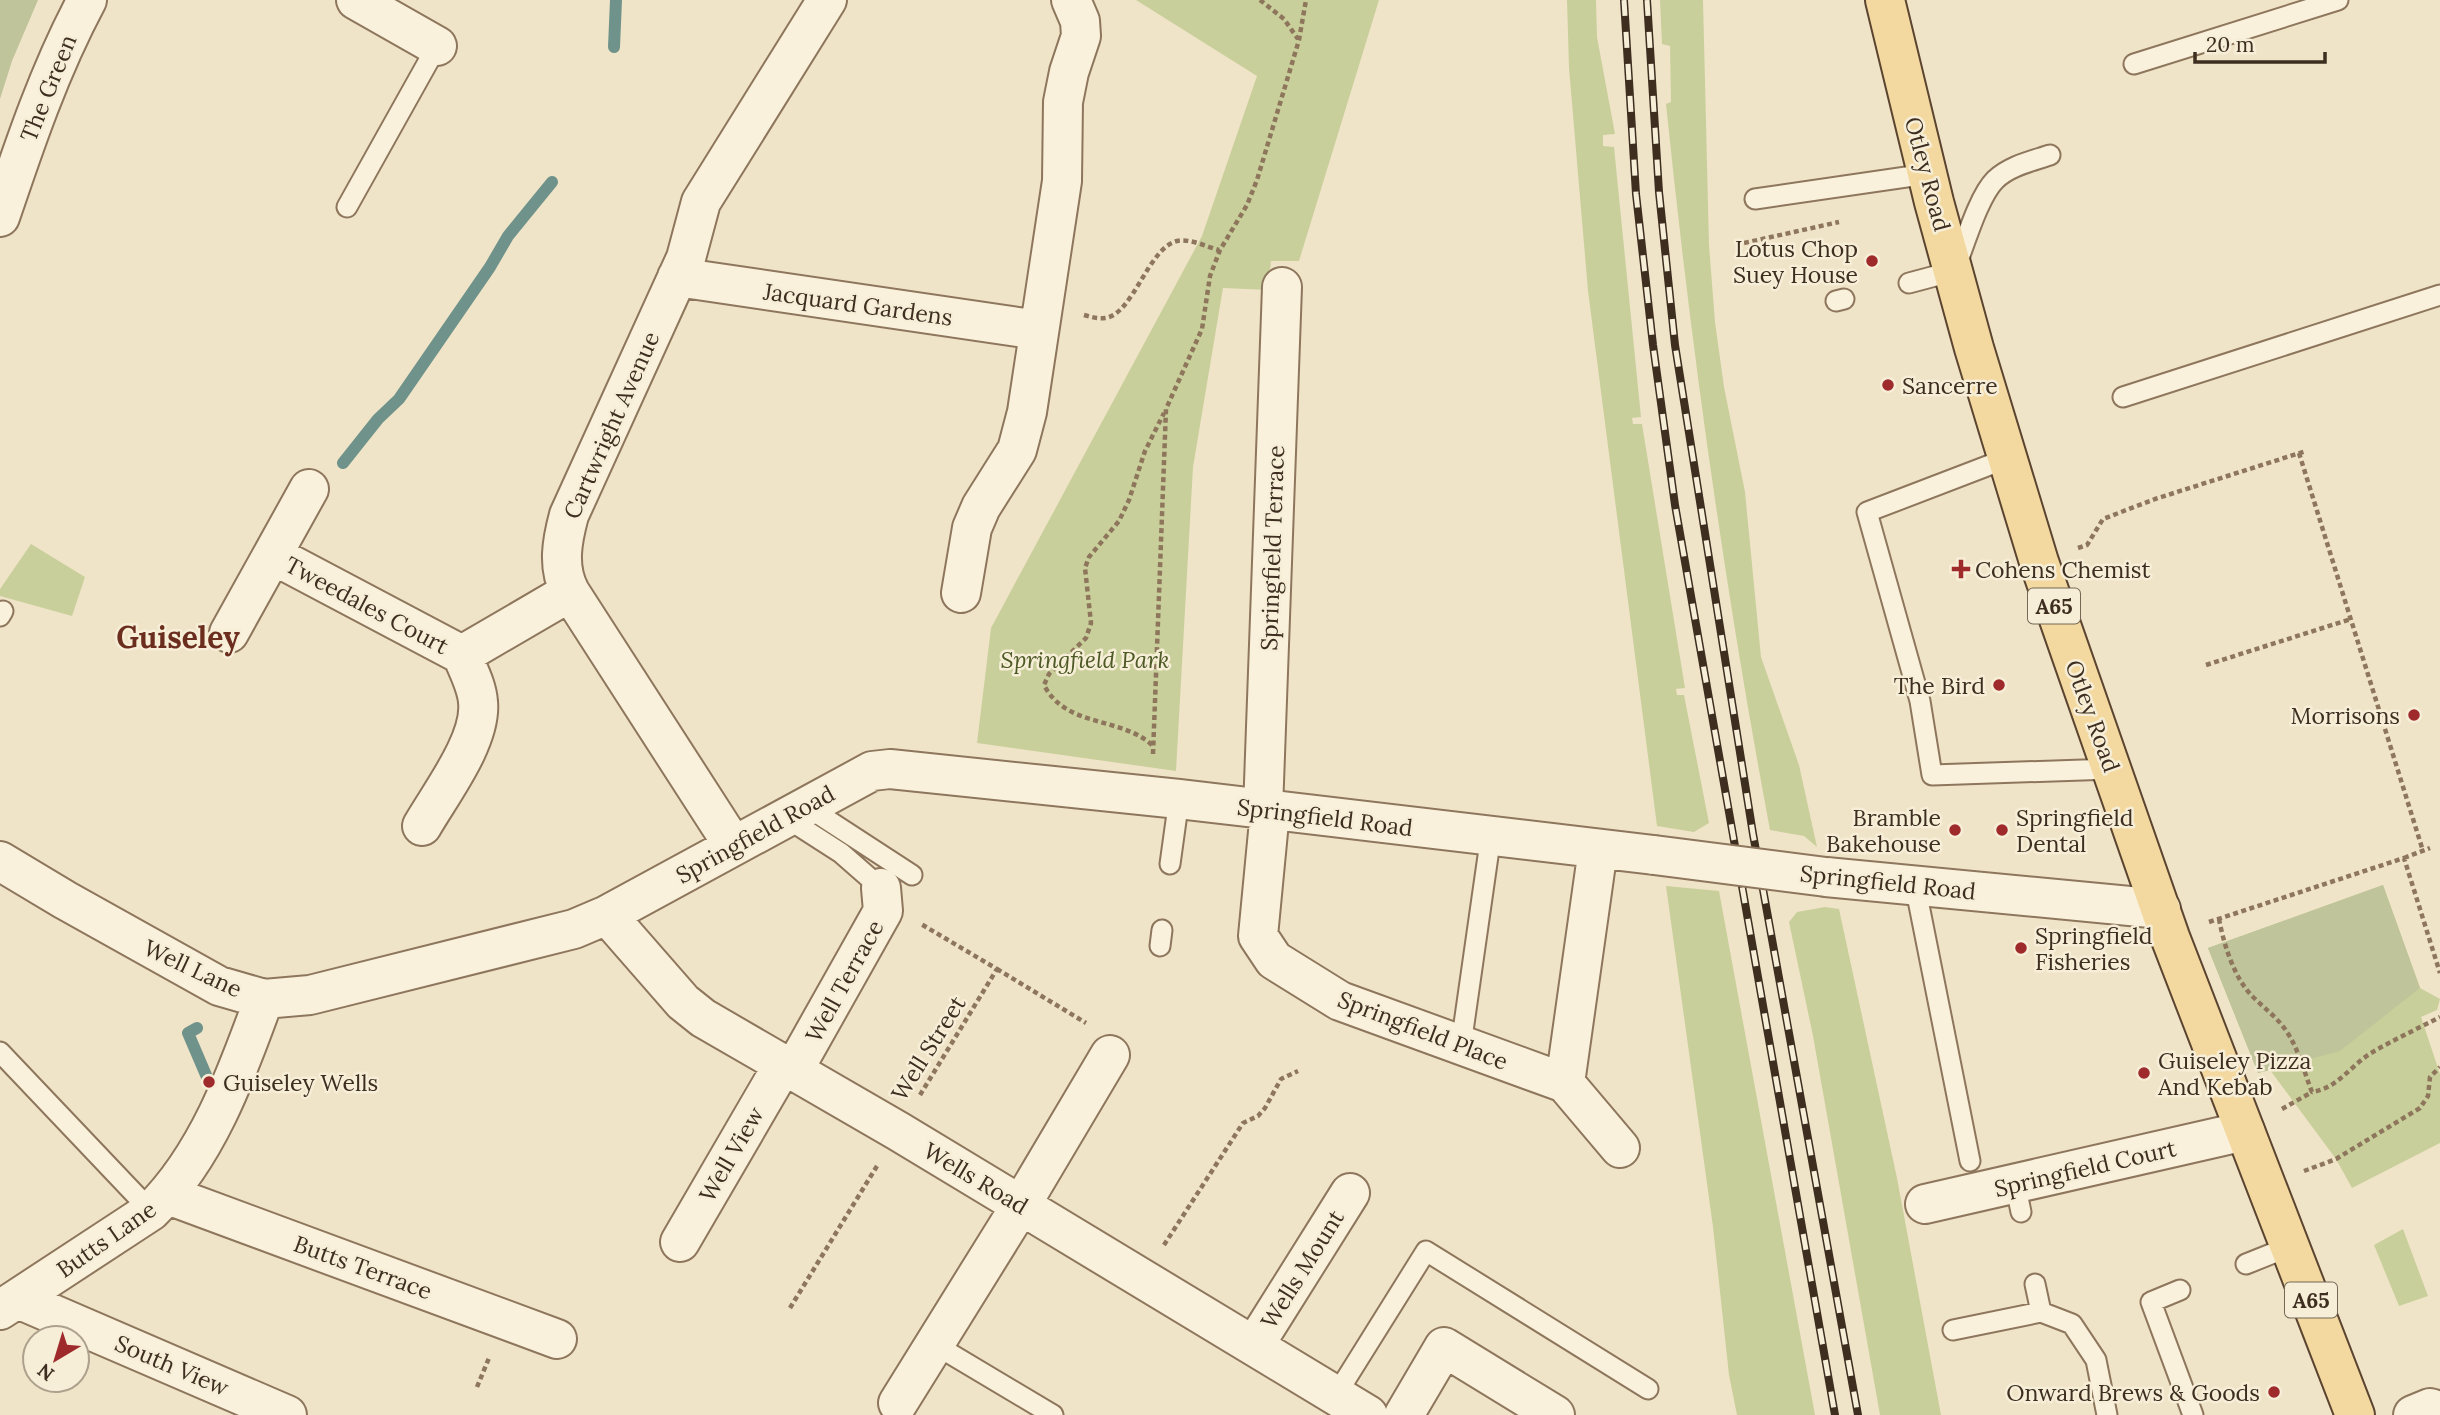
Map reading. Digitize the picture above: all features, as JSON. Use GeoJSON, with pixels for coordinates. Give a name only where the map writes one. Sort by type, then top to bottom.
{"type":"FeatureCollection","features":[{"type":"Feature","properties":{"kind":"main road","name":"Otley Road"},"geometry":{"type":"LineString","coordinates":[[1885,0],[1927,174],[1974,348],[2039,562],[2161,909],[2355,1415]]}},
{"type":"Feature","properties":{"kind":"street","name":"The Green"},"geometry":{"type":"LineString","coordinates":[[0,217],[43,93],[65,41],[87,0]]}},
{"type":"Feature","properties":{"kind":"street"},"geometry":{"type":"LineString","coordinates":[[356,0],[437,46]]}},
{"type":"Feature","properties":{"kind":"street","name":"Cartwright Avenue"},"geometry":{"type":"LineString","coordinates":[[733,845],[564,582],[562,552],[569,515],[686,258],[701,202],[827,0]]}},
{"type":"Feature","properties":{"kind":"street"},"geometry":{"type":"LineString","coordinates":[[961,593],[972,528],[981,508],[1017,450],[1027,412],[1062,181],[1063,102],[1069,72],[1081,36],[1080,20],[1071,0]]}},
{"type":"Feature","properties":{"kind":"street","name":"Jacquard Gardens"},"geometry":{"type":"LineString","coordinates":[[677,277],[1040,319]]}},
{"type":"Feature","properties":{"kind":"street","name":"Springfield Terrace"},"geometry":{"type":"LineString","coordinates":[[1266,811],[1282,287]]}},
{"type":"Feature","properties":{"kind":"street","name":"Tweedales Court"},"geometry":{"type":"LineString","coordinates":[[229,633],[309,489]]}},
{"type":"Feature","properties":{"kind":"street","name":"Tweedales Court"},"geometry":{"type":"LineString","coordinates":[[273,555],[462,655],[570,592]]}},
{"type":"Feature","properties":{"kind":"street"},"geometry":{"type":"LineString","coordinates":[[422,826],[470,745],[477,724],[478,699],[475,685],[462,655]]}},
{"type":"Feature","properties":{"kind":"street","name":"Springfield Road"},"geometry":{"type":"LineString","coordinates":[[527,941],[574,929],[607,915],[873,771],[890,769],[1491,835],[1826,877],[2161,909]]}},
{"type":"Feature","properties":{"kind":"street","name":"Springfield Place"},"geometry":{"type":"LineString","coordinates":[[1266,811],[1258,936],[1274,960],[1340,1001],[1565,1083],[1620,1148]]}},
{"type":"Feature","properties":{"kind":"street"},"geometry":{"type":"LineString","coordinates":[[1565,1083],[1598,849]]}},
{"type":"Feature","properties":{"kind":"street","name":"Well Lane"},"geometry":{"type":"LineString","coordinates":[[0,861],[219,986],[264,999],[310,995],[527,941]]}},
{"type":"Feature","properties":{"kind":"street","name":"Well Terrace"},"geometry":{"type":"LineString","coordinates":[[788,1068],[883,911],[896,881]]}},
{"type":"Feature","properties":{"kind":"street","name":"Wells Road"},"geometry":{"type":"LineString","coordinates":[[607,915],[683,1002],[702,1018],[898,1131],[1368,1415]]}},
{"type":"Feature","properties":{"kind":"street","name":"Butts Lane"},"geometry":{"type":"LineString","coordinates":[[5,1305],[160,1203],[197,1152],[239,1069],[264,999]]}},
{"type":"Feature","properties":{"kind":"street"},"geometry":{"type":"LineString","coordinates":[[898,1403],[1110,1055]]}},
{"type":"Feature","properties":{"kind":"street","name":"Well View"},"geometry":{"type":"LineString","coordinates":[[680,1242],[788,1068]]}},
{"type":"Feature","properties":{"kind":"street","name":"Springfield Court"},"geometry":{"type":"LineString","coordinates":[[1925,1204],[2018,1198],[2245,1131]]}},
{"type":"Feature","properties":{"kind":"street","name":"Wells Mount"},"geometry":{"type":"LineString","coordinates":[[1254,1346],[1350,1193]]}},
{"type":"Feature","properties":{"kind":"street","name":"Butts Terrace"},"geometry":{"type":"LineString","coordinates":[[160,1203],[557,1339]]}},
{"type":"Feature","properties":{"kind":"street","name":"South View"},"geometry":{"type":"LineString","coordinates":[[5,1305],[287,1415]]}},
{"type":"Feature","properties":{"kind":"street"},"geometry":{"type":"LineString","coordinates":[[1404,1415],[1444,1347],[1555,1415]]}},
{"type":"Feature","properties":{"kind":"lane"},"geometry":{"type":"LineString","coordinates":[[2134,64],[2338,0]]}},
{"type":"Feature","properties":{"kind":"lane"},"geometry":{"type":"LineString","coordinates":[[347,207],[437,46]]}},
{"type":"Feature","properties":{"kind":"lane"},"geometry":{"type":"LineString","coordinates":[[1909,283],[1954,271],[1984,196],[1995,180],[2011,169],[2050,155]]}},
{"type":"Feature","properties":{"kind":"lane"},"geometry":{"type":"LineString","coordinates":[[1755,199],[1927,174]]}},
{"type":"Feature","properties":{"kind":"lane"},"geometry":{"type":"LineString","coordinates":[[2123,397],[2440,295]]}},
{"type":"Feature","properties":{"kind":"lane"},"geometry":{"type":"LineString","coordinates":[[2008,458],[1867,512],[1920,701],[1932,775],[2112,769]]}},
{"type":"Feature","properties":{"kind":"lane"},"geometry":{"type":"LineString","coordinates":[[1166,798],[1170,864]]}},
{"type":"Feature","properties":{"kind":"lane"},"geometry":{"type":"LineString","coordinates":[[796,811],[896,881]]}},
{"type":"Feature","properties":{"kind":"lane"},"geometry":{"type":"LineString","coordinates":[[796,811],[841,853],[896,881]]}},
{"type":"Feature","properties":{"kind":"lane"},"geometry":{"type":"LineString","coordinates":[[1461,1045],[1491,835]]}},
{"type":"Feature","properties":{"kind":"lane"},"geometry":{"type":"LineString","coordinates":[[1915,885],[1970,1161]]}},
{"type":"Feature","properties":{"kind":"lane"},"geometry":{"type":"LineString","coordinates":[[0,1052],[160,1203]]}},
{"type":"Feature","properties":{"kind":"lane"},"geometry":{"type":"LineString","coordinates":[[2246,1264],[2291,1246]]}},
{"type":"Feature","properties":{"kind":"lane"},"geometry":{"type":"LineString","coordinates":[[1336,1395],[1426,1251],[1648,1389]]}},
{"type":"Feature","properties":{"kind":"lane"},"geometry":{"type":"LineString","coordinates":[[2035,1284],[2041,1312]]}},
{"type":"Feature","properties":{"kind":"lane"},"geometry":{"type":"LineString","coordinates":[[2180,1290],[2151,1302],[2193,1415]]}},
{"type":"Feature","properties":{"kind":"lane"},"geometry":{"type":"LineString","coordinates":[[1953,1330],[2041,1312],[2073,1324],[2096,1360],[2107,1415]]}},
{"type":"Feature","properties":{"kind":"lane"},"geometry":{"type":"LineString","coordinates":[[934,1344],[1053,1415]]}},
{"type":"Feature","properties":{"kind":"path"},"geometry":{"type":"LineString","coordinates":[[1260,0],[1284,19],[1298,40]]}},
{"type":"Feature","properties":{"kind":"path"},"geometry":{"type":"LineString","coordinates":[[1153,746],[1133,732],[1066,710],[1050,697],[1044,685],[1049,674],[1086,638],[1091,623],[1085,568],[1089,557],[1119,521],[1145,451],[1202,329],[1210,276],[1220,250],[1247,205],[1257,180],[1298,40],[1306,0]]}},
{"type":"Feature","properties":{"kind":"path"},"geometry":{"type":"LineString","coordinates":[[1040,319],[1107,318],[1123,306],[1168,245],[1186,240],[1220,250]]}},
{"type":"Feature","properties":{"kind":"path"},"geometry":{"type":"LineString","coordinates":[[1166,410],[1153,746],[1166,798]]}},
{"type":"Feature","properties":{"kind":"path"},"geometry":{"type":"LineString","coordinates":[[2039,562],[2087,545],[2103,519],[2155,499],[2306,451]]}},
{"type":"Feature","properties":{"kind":"path"},"geometry":{"type":"LineString","coordinates":[[2299,453],[2423,850]]}},
{"type":"Feature","properties":{"kind":"path"},"geometry":{"type":"LineString","coordinates":[[2206,665],[2351,619]]}},
{"type":"Feature","properties":{"kind":"path"},"geometry":{"type":"LineString","coordinates":[[2231,914],[2430,848]]}},
{"type":"Feature","properties":{"kind":"path"},"geometry":{"type":"LineString","coordinates":[[2403,858],[2440,973]]}},
{"type":"Feature","properties":{"kind":"path"},"geometry":{"type":"LineString","coordinates":[[2218,919],[2238,977],[2288,1033],[2312,1092]]}},
{"type":"Feature","properties":{"kind":"path"},"geometry":{"type":"LineString","coordinates":[[914,920],[1118,1042],[1110,1055]]}},
{"type":"Feature","properties":{"kind":"path","name":"Well Street"},"geometry":{"type":"LineString","coordinates":[[790,1308],[997,969]]}},
{"type":"Feature","properties":{"kind":"path"},"geometry":{"type":"LineString","coordinates":[[2294,1102],[2312,1092],[2325,1090],[2336,1084],[2368,1055],[2440,1017]]}},
{"type":"Feature","properties":{"kind":"path"},"geometry":{"type":"LineString","coordinates":[[2336,1159],[2420,1108],[2428,1096],[2430,1077],[2440,1067]]}},
{"type":"Feature","properties":{"kind":"path"},"geometry":{"type":"LineString","coordinates":[[1143,1278],[1243,1123],[1258,1116],[1265,1108],[1281,1079],[1298,1071]]}},
{"type":"Feature","properties":{"kind":"green space"},"geometry":{"type":"Polygon","coordinates":[[[0,0],[38,0],[12,61],[0,99],[0,0]]]}},
{"type":"Feature","properties":{"kind":"green space","name":"Springfield Park"},"geometry":{"type":"Polygon","coordinates":[[[1136,0],[1379,0],[1299,261],[1271,261],[1268,290],[1223,288],[1193,467],[1176,771],[977,743],[991,628],[1202,236],[1257,76],[1136,0]]]}},
{"type":"Feature","properties":{"kind":"green space"},"geometry":{"type":"Polygon","coordinates":[[[1567,0],[1596,0],[1597,37],[1615,134],[1603,135],[1603,146],[1614,147],[1641,417],[1632,418],[1633,424],[1642,424],[1685,688],[1676,689],[1677,695],[1684,695],[1709,823],[1694,832],[1657,826],[1588,291],[1569,68],[1567,0]]]}},
{"type":"Feature","properties":{"kind":"green space"},"geometry":{"type":"Polygon","coordinates":[[[1660,0],[1703,0],[1709,245],[1715,322],[1724,387],[1745,492],[1761,657],[1799,765],[1817,847],[1804,836],[1770,830],[1738,650],[1698,378],[1666,104],[1671,102],[1670,46],[1662,44],[1660,0]]]}},
{"type":"Feature","properties":{"kind":"green space"},"geometry":{"type":"Polygon","coordinates":[[[31,544],[85,577],[72,616],[0,596],[0,589],[31,544]]]}},
{"type":"Feature","properties":{"kind":"green space"},"geometry":{"type":"Polygon","coordinates":[[[2383,885],[2420,988],[2440,999],[2437,1010],[2421,1017],[2440,1074],[2440,1143],[2352,1188],[2336,1159],[2270,1070],[2258,1073],[2208,948],[2383,885]]]}},
{"type":"Feature","properties":{"kind":"green space"},"geometry":{"type":"Polygon","coordinates":[[[2383,885],[2420,988],[2340,1051],[2258,1073],[2208,948],[2383,885]]]}},
{"type":"Feature","properties":{"kind":"green space"},"geometry":{"type":"Polygon","coordinates":[[[1666,886],[1719,891],[1815,1415],[1737,1415],[1729,1375],[1713,1227],[1666,886]]]}},
{"type":"Feature","properties":{"kind":"green space"},"geometry":{"type":"Polygon","coordinates":[[[1825,907],[1839,909],[1897,1178],[1941,1415],[1880,1415],[1813,1036],[1789,922],[1797,912],[1825,907]]]}},
{"type":"Feature","properties":{"kind":"green space"},"geometry":{"type":"Polygon","coordinates":[[[2403,1229],[2428,1296],[2399,1306],[2374,1245],[2403,1229]]]}},
{"type":"Feature","properties":{"kind":"waterway"},"geometry":{"type":"LineString","coordinates":[[614,47],[616,0]]}},
{"type":"Feature","properties":{"kind":"waterway"},"geometry":{"type":"LineString","coordinates":[[343,463],[378,419],[399,399],[490,267],[508,236],[552,182]]}},
{"type":"Feature","properties":{"kind":"waterway"},"geometry":{"type":"LineString","coordinates":[[197,1028],[188,1033],[209,1082]]}},
{"type":"Feature","properties":{"kind":"railway"},"geometry":{"type":"LineString","coordinates":[[1624,0],[1636,194],[1675,505],[1835,1415]]}},
{"type":"Feature","properties":{"kind":"railway"},"geometry":{"type":"LineString","coordinates":[[1647,0],[1659,192],[1675,345],[1753,834],[1858,1415]]}},
{"type":"Feature","properties":{"kind":"place","name":"Lotus Chop Suey House"},"geometry":{"type":"Point","coordinates":[1872,261]}},
{"type":"Feature","properties":{"kind":"place","name":"Sancerre"},"geometry":{"type":"Point","coordinates":[1888,385]}},
{"type":"Feature","properties":{"kind":"place","name":"Cohens Chemist"},"geometry":{"type":"Point","coordinates":[1961,569]}},
{"type":"Feature","properties":{"kind":"place","name":"The Bird"},"geometry":{"type":"Point","coordinates":[1999,685]}},
{"type":"Feature","properties":{"kind":"place","name":"Morrisons"},"geometry":{"type":"Point","coordinates":[2414,715]}},
{"type":"Feature","properties":{"kind":"place","name":"Bramble Bakehouse"},"geometry":{"type":"Point","coordinates":[1955,830]}},
{"type":"Feature","properties":{"kind":"place","name":"Springfield Dental"},"geometry":{"type":"Point","coordinates":[2002,830]}},
{"type":"Feature","properties":{"kind":"place","name":"Springfield Fisheries"},"geometry":{"type":"Point","coordinates":[2021,948]}},
{"type":"Feature","properties":{"kind":"place","name":"Guiseley Pizza And Kebab"},"geometry":{"type":"Point","coordinates":[2144,1073]}},
{"type":"Feature","properties":{"kind":"place","name":"Guiseley Wells"},"geometry":{"type":"Point","coordinates":[209,1082]}},
{"type":"Feature","properties":{"kind":"place","name":"Onward Brews & Goods"},"geometry":{"type":"Point","coordinates":[2274,1392]}},
{"type":"Feature","properties":{"kind":"district","name":"Guiseley"},"geometry":{"type":"Point","coordinates":[178,637]}}]}
